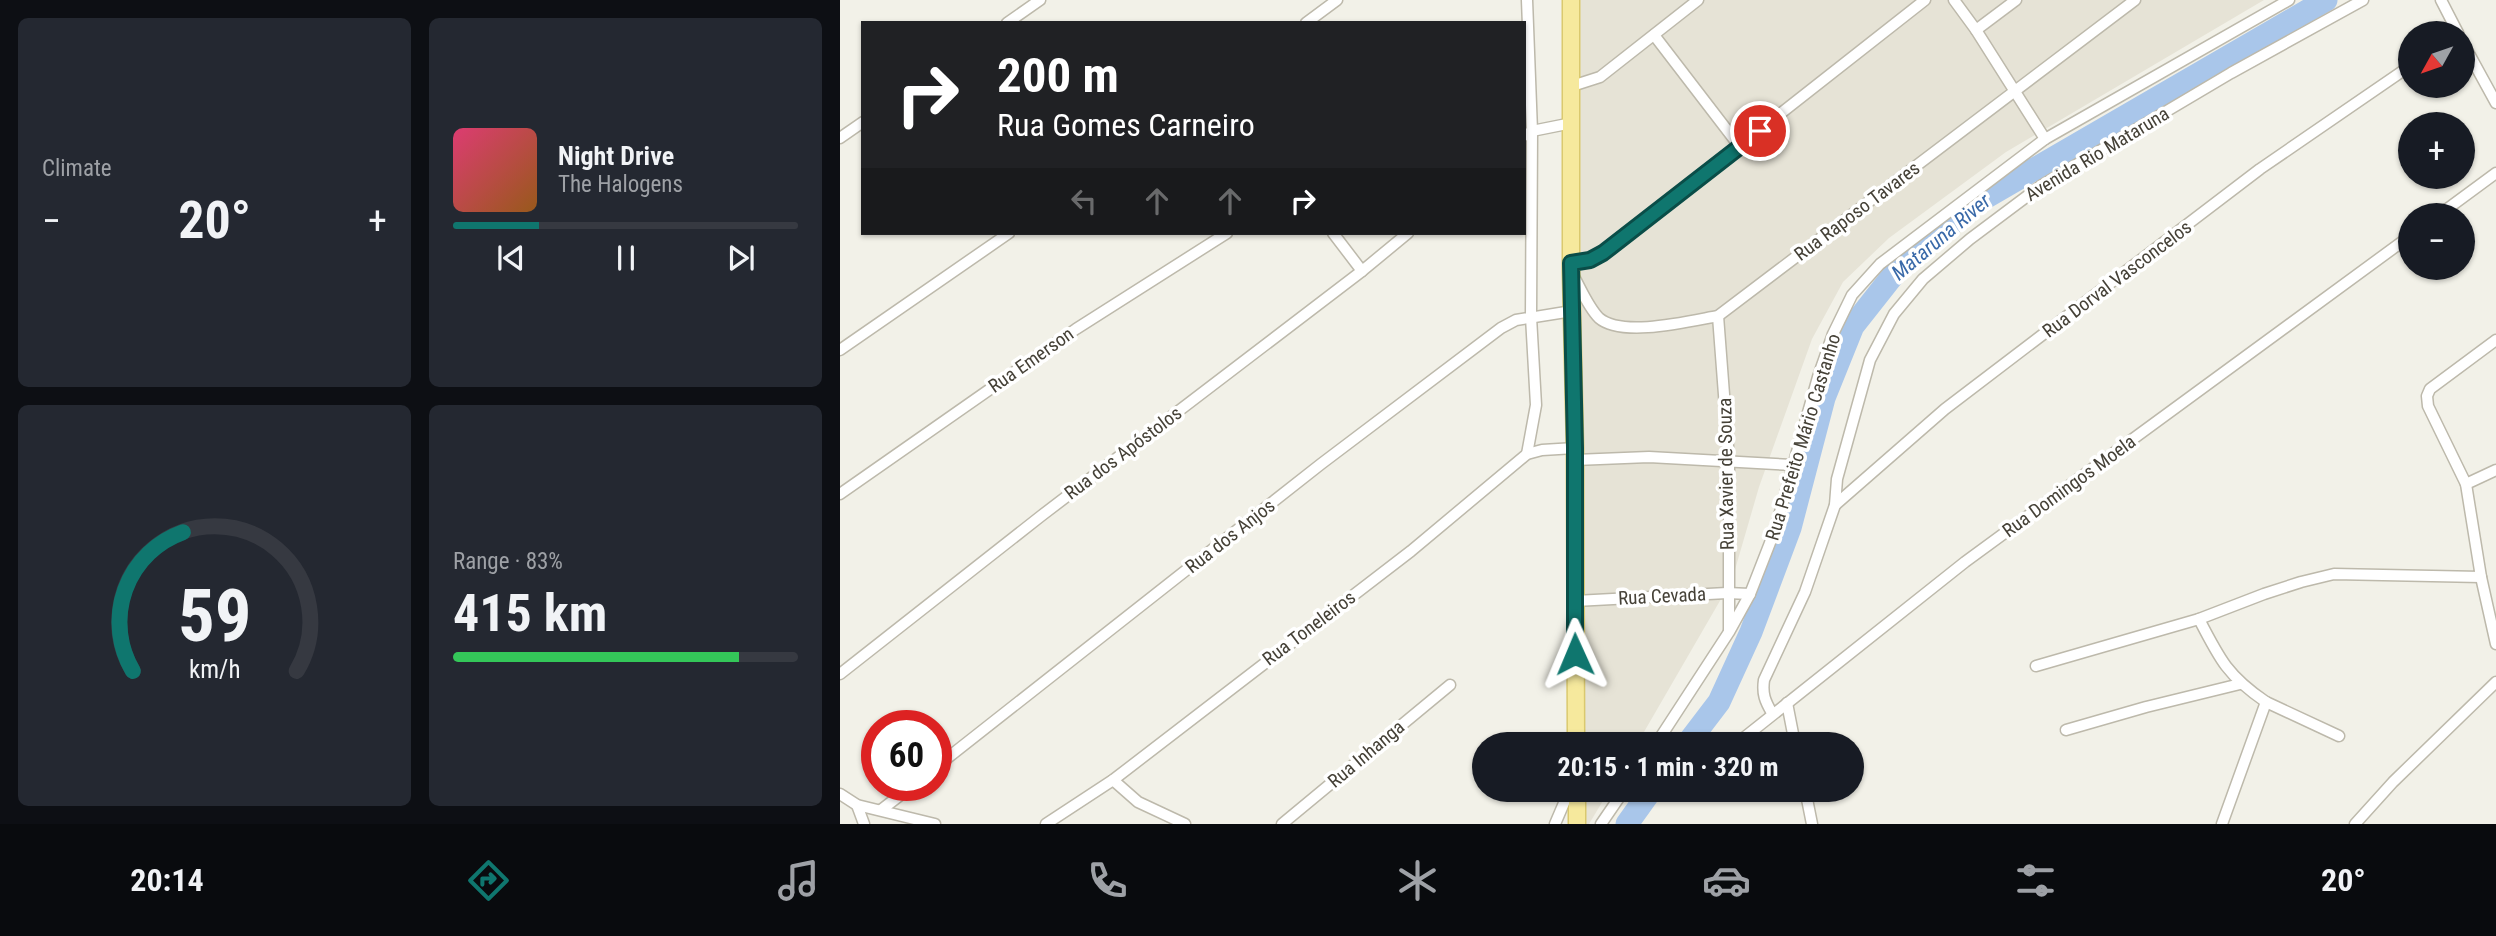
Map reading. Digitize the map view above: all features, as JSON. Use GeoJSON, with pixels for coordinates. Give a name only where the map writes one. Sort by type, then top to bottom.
{"type":"FeatureCollection","features":[{"type":"Feature","properties":{"kind":"main road"},"geometry":{"type":"LineString","coordinates":[[1571,0],[1576,732]]}},
{"type":"Feature","properties":{"kind":"main road"},"geometry":{"type":"LineString","coordinates":[[1577,802],[1577,822]]}},
{"type":"Feature","properties":{"kind":"street"},"geometry":{"type":"LineString","coordinates":[[1010,21],[1040,0]]}},
{"type":"Feature","properties":{"kind":"street"},"geometry":{"type":"LineString","coordinates":[[1309,21],[1337,0]]}},
{"type":"Feature","properties":{"kind":"street"},"geometry":{"type":"LineString","coordinates":[[1527,0],[1531,317],[1536,405],[1527,454],[1729,460],[1792,465]]}},
{"type":"Feature","properties":{"kind":"street"},"geometry":{"type":"LineString","coordinates":[[1572,86],[1600,77],[1698,0]]}},
{"type":"Feature","properties":{"kind":"street"},"geometry":{"type":"LineString","coordinates":[[1571,267],[1603,253],[1925,0]]}},
{"type":"Feature","properties":{"kind":"street"},"geometry":{"type":"LineString","coordinates":[[1954,0],[2045,139]]}},
{"type":"Feature","properties":{"kind":"street"},"geometry":{"type":"LineString","coordinates":[[1976,30],[2016,0]]}},
{"type":"Feature","properties":{"kind":"street","name":"Rua Raposo Tavares"},"geometry":{"type":"LineString","coordinates":[[1571,267],[1599,318],[1613,326],[1671,324],[1718,316],[2135,0]]}},
{"type":"Feature","properties":{"kind":"street","name":"Rua Prefeito Mário Castanho"},"geometry":{"type":"LineString","coordinates":[[1664,732],[1729,632],[1750,594],[1775,530],[1818,377],[1833,334],[1852,295],[1880,264],[2045,139],[2289,0]]}},
{"type":"Feature","properties":{"kind":"street","name":"Avenida Rio Mataruna"},"geometry":{"type":"LineString","coordinates":[[1772,713],[1762,691],[1764,680],[1805,593],[1835,505],[1840,467],[1870,360],[1894,314],[1923,279],[1970,239],[2042,185],[2219,80],[2363,0]]}},
{"type":"Feature","properties":{"kind":"street"},"geometry":{"type":"LineString","coordinates":[[2441,0],[2451,21]]}},
{"type":"Feature","properties":{"kind":"street"},"geometry":{"type":"LineString","coordinates":[[1654,35],[1740,147]]}},
{"type":"Feature","properties":{"kind":"street"},"geometry":{"type":"LineString","coordinates":[[2475,65],[2496,103]]}},
{"type":"Feature","properties":{"kind":"street","name":"Rua Dorval Vasconcelos"},"geometry":{"type":"LineString","coordinates":[[1835,505],[1945,410],[2260,169],[2398,74]]}},
{"type":"Feature","properties":{"kind":"street"},"geometry":{"type":"LineString","coordinates":[[840,138],[861,123]]}},
{"type":"Feature","properties":{"kind":"street"},"geometry":{"type":"LineString","coordinates":[[1528,134],[1572,123]]}},
{"type":"Feature","properties":{"kind":"street"},"geometry":{"type":"LineString","coordinates":[[2455,203],[2496,173]]}},
{"type":"Feature","properties":{"kind":"street"},"geometry":{"type":"LineString","coordinates":[[840,350],[1006,235]]}},
{"type":"Feature","properties":{"kind":"street","name":"Rua Emerson"},"geometry":{"type":"LineString","coordinates":[[840,494],[1076,329],[1224,235]]}},
{"type":"Feature","properties":{"kind":"street"},"geometry":{"type":"LineString","coordinates":[[1335,235],[1362,271]]}},
{"type":"Feature","properties":{"kind":"street","name":"Rua dos Apóstolos"},"geometry":{"type":"LineString","coordinates":[[840,674],[1406,235]]}},
{"type":"Feature","properties":{"kind":"street","name":"Rua Domingos Moela"},"geometry":{"type":"LineString","coordinates":[[1750,732],[1965,562],[2398,245]]}},
{"type":"Feature","properties":{"kind":"street","name":"Rua dos Anjos"},"geometry":{"type":"LineString","coordinates":[[952,753],[1321,464],[1501,328],[1516,320],[1572,311]]}},
{"type":"Feature","properties":{"kind":"street","name":"Rua Xavier de Souza"},"geometry":{"type":"LineString","coordinates":[[1718,316],[1729,460],[1729,632]]}},
{"type":"Feature","properties":{"kind":"street"},"geometry":{"type":"LineString","coordinates":[[2496,340],[2430,389],[2427,396],[2428,406],[2466,484],[2481,577],[2496,644]]}},
{"type":"Feature","properties":{"kind":"street","name":"Rua Toneleiros"},"geometry":{"type":"LineString","coordinates":[[1046,824],[1113,780],[1411,551],[1527,454]]}},
{"type":"Feature","properties":{"kind":"street"},"geometry":{"type":"LineString","coordinates":[[2466,484],[2496,470]]}},
{"type":"Feature","properties":{"kind":"street"},"geometry":{"type":"LineString","coordinates":[[2036,666],[2199,619],[2264,594],[2334,574],[2481,577]]}},
{"type":"Feature","properties":{"kind":"street","name":"Rua Cevada"},"geometry":{"type":"LineString","coordinates":[[1575,601],[1750,594]]}},
{"type":"Feature","properties":{"kind":"street"},"geometry":{"type":"LineString","coordinates":[[2199,619],[2218,657],[2240,684],[2266,702],[2339,736]]}},
{"type":"Feature","properties":{"kind":"street"},"geometry":{"type":"LineString","coordinates":[[2355,824],[2393,782],[2496,682]]}},
{"type":"Feature","properties":{"kind":"street"},"geometry":{"type":"LineString","coordinates":[[2066,730],[2240,684]]}},
{"type":"Feature","properties":{"kind":"street","name":"Rua Inhanga"},"geometry":{"type":"LineString","coordinates":[[1282,824],[1450,685]]}},
{"type":"Feature","properties":{"kind":"street"},"geometry":{"type":"LineString","coordinates":[[2222,824],[2266,702]]}},
{"type":"Feature","properties":{"kind":"street"},"geometry":{"type":"LineString","coordinates":[[1787,703],[1793,732]]}},
{"type":"Feature","properties":{"kind":"street"},"geometry":{"type":"LineString","coordinates":[[1113,780],[1138,802],[1185,824]]}},
{"type":"Feature","properties":{"kind":"street"},"geometry":{"type":"LineString","coordinates":[[840,794],[857,806],[935,824]]}},
{"type":"Feature","properties":{"kind":"street"},"geometry":{"type":"LineString","coordinates":[[881,810],[893,801]]}},
{"type":"Feature","properties":{"kind":"street"},"geometry":{"type":"LineString","coordinates":[[1555,824],[1564,802]]}},
{"type":"Feature","properties":{"kind":"street"},"geometry":{"type":"LineString","coordinates":[[1602,824],[1616,802]]}},
{"type":"Feature","properties":{"kind":"street"},"geometry":{"type":"LineString","coordinates":[[1808,802],[1812,824]]}},
{"type":"Feature","properties":{"kind":"street"},"geometry":{"type":"LineString","coordinates":[[857,806],[864,824]]}},
{"type":"Feature","properties":{"kind":"shaded area"},"geometry":{"type":"Polygon","coordinates":[[[1580,0],[2264,0],[2006,152],[1889,238],[1843,282],[1812,339],[1759,487],[1732,580],[1644,732],[1578,732],[1576,70],[1580,0]]]}},
{"type":"Feature","properties":{"kind":"shaded area"},"geometry":{"type":"Polygon","coordinates":[[[1578,802],[1602,802],[1589,824],[1579,824],[1578,802]]]}},
{"type":"Feature","properties":{"kind":"waterway","name":"Mataruna River"},"geometry":{"type":"LineString","coordinates":[[1696,732],[1719,702],[1751,632],[1790,528],[1824,398],[1853,326],[1898,269],[1976,203],[2326,0]]}},
{"type":"Feature","properties":{"kind":"waterway","name":"Mataruna River"},"geometry":{"type":"LineString","coordinates":[[1627,824],[1643,802]]}},
{"type":"Feature","properties":{"kind":"route"},"geometry":{"type":"LineString","coordinates":[[1575,654],[1575,448],[1571,263],[1590,260],[1603,253],[1760,131]]}}]}
